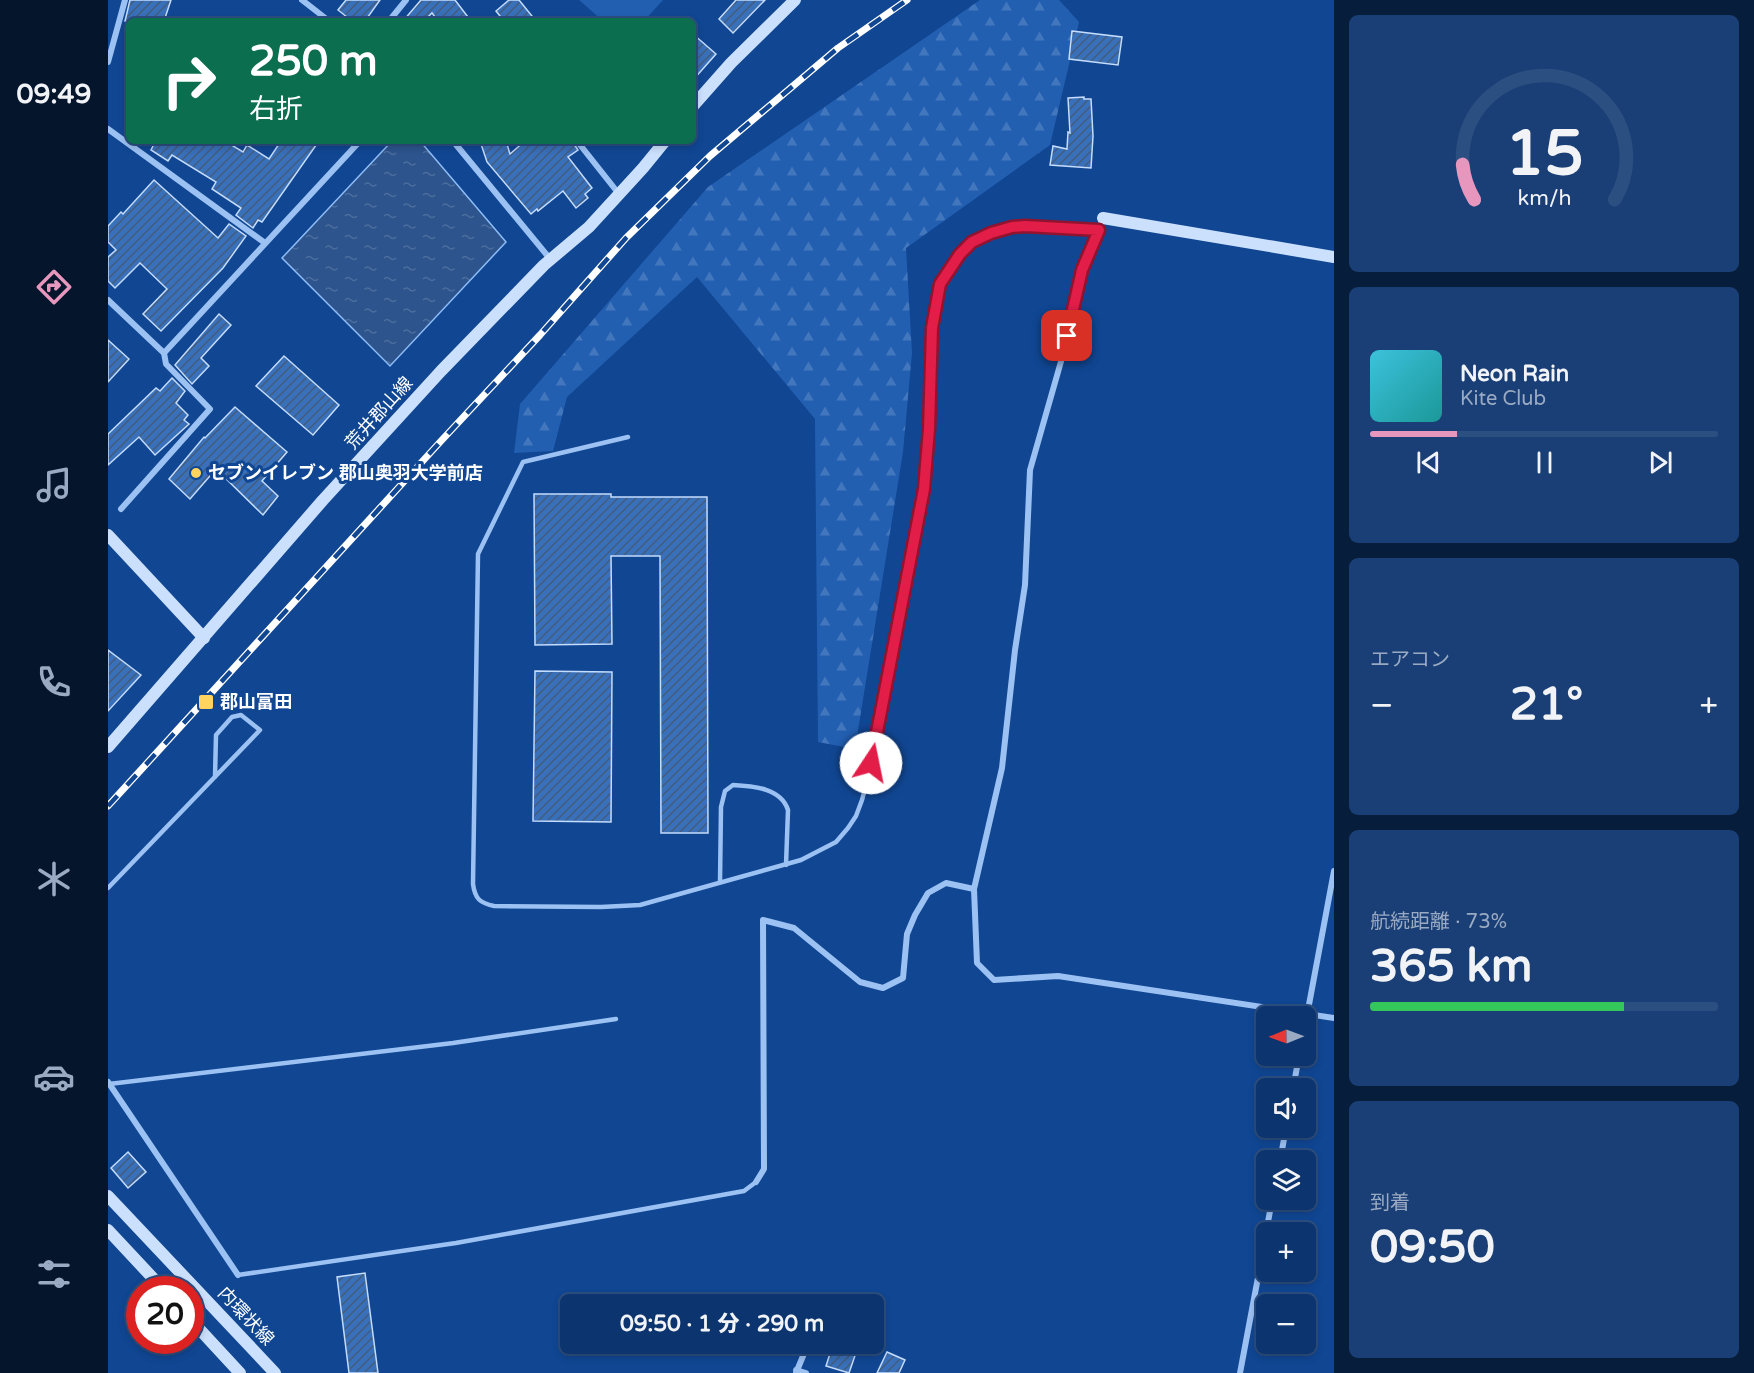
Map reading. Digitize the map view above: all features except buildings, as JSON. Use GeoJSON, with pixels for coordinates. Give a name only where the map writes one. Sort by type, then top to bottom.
{"type":"FeatureCollection","features":[{"type":"Feature","properties":{"kind":"main road"},"geometry":{"type":"LineString","coordinates":[[696,103],[731,63],[795,0]]}},
{"type":"Feature","properties":{"kind":"main road","name":"荒井郡山線"},"geometry":{"type":"LineString","coordinates":[[108,747],[323,500],[441,371],[551,260],[589,227],[662,144]]}},
{"type":"Feature","properties":{"kind":"main road"},"geometry":{"type":"LineString","coordinates":[[1101,224],[1334,257]]}},
{"type":"Feature","properties":{"kind":"main road"},"geometry":{"type":"LineString","coordinates":[[108,535],[204,638]]}},
{"type":"Feature","properties":{"kind":"main road","name":"内環状線"},"geometry":{"type":"LineString","coordinates":[[108,1196],[274,1373]]}},
{"type":"Feature","properties":{"kind":"main road"},"geometry":{"type":"LineString","coordinates":[[108,1230],[151,1276]]}},
{"type":"Feature","properties":{"kind":"main road"},"geometry":{"type":"LineString","coordinates":[[204,1334],[240,1373]]}},
{"type":"Feature","properties":{"kind":"street"},"geometry":{"type":"LineString","coordinates":[[108,62],[125,0]]}},
{"type":"Feature","properties":{"kind":"street"},"geometry":{"type":"LineString","coordinates":[[302,0],[325,18]]}},
{"type":"Feature","properties":{"kind":"street"},"geometry":{"type":"LineString","coordinates":[[391,18],[406,0]]}},
{"type":"Feature","properties":{"kind":"street"},"geometry":{"type":"LineString","coordinates":[[108,129],[126,142]]}},
{"type":"Feature","properties":{"kind":"street"},"geometry":{"type":"LineString","coordinates":[[129,144],[265,243]]}},
{"type":"Feature","properties":{"kind":"street"},"geometry":{"type":"LineString","coordinates":[[164,353],[357,144]]}},
{"type":"Feature","properties":{"kind":"street"},"geometry":{"type":"LineString","coordinates":[[455,144],[551,260]]}},
{"type":"Feature","properties":{"kind":"street"},"geometry":{"type":"LineString","coordinates":[[579,144],[619,194]]}},
{"type":"Feature","properties":{"kind":"street"},"geometry":{"type":"LineString","coordinates":[[1101,224],[1082,270],[1062,358],[1030,470],[1025,585],[1015,650],[1002,768],[974,889],[977,963],[994,980],[1058,976],[1260,1006]]}},
{"type":"Feature","properties":{"kind":"street"},"geometry":{"type":"LineString","coordinates":[[108,300],[164,353],[166,364],[210,409],[121,510]]}},
{"type":"Feature","properties":{"kind":"street"},"geometry":{"type":"LineString","coordinates":[[1308,1006],[1334,871]]}},
{"type":"Feature","properties":{"kind":"street"},"geometry":{"type":"LineString","coordinates":[[756,1182],[764,1168],[763,921],[794,928],[860,982],[883,988],[903,978],[907,934],[928,893],[946,883],[974,889]]}},
{"type":"Feature","properties":{"kind":"street"},"geometry":{"type":"LineString","coordinates":[[1316,1015],[1334,1018]]}},
{"type":"Feature","properties":{"kind":"street"},"geometry":{"type":"LineString","coordinates":[[109,1083],[238,1275]]}},
{"type":"Feature","properties":{"kind":"street"},"geometry":{"type":"LineString","coordinates":[[1240,1373],[1257,1282]]}},
{"type":"Feature","properties":{"kind":"street"},"geometry":{"type":"LineString","coordinates":[[804,1354],[796,1371],[806,1373]]}},
{"type":"Feature","properties":{"kind":"lane"},"geometry":{"type":"LineString","coordinates":[[628,438],[522,462],[480,548],[474,890],[477,899],[482,904],[625,907],[640,905],[801,861],[836,842],[856,816],[862,800],[874,750],[924,489],[929,429],[932,328],[940,284],[960,254],[972,242],[991,233],[1012,227],[1101,224]]}},
{"type":"Feature","properties":{"kind":"lane"},"geometry":{"type":"LineString","coordinates":[[108,888],[215,777],[260,730],[241,715],[232,717],[216,735],[215,777]]}},
{"type":"Feature","properties":{"kind":"lane"},"geometry":{"type":"LineString","coordinates":[[720,882],[721,807],[724,791],[733,785],[766,790],[781,797],[786,803],[788,810],[786,865]]}},
{"type":"Feature","properties":{"kind":"lane"},"geometry":{"type":"LineString","coordinates":[[109,1083],[453,1043],[616,1019]]}},
{"type":"Feature","properties":{"kind":"lane"},"geometry":{"type":"LineString","coordinates":[[238,1275],[456,1244],[744,1191],[756,1182]]}},
{"type":"Feature","properties":{"kind":"green space"},"geometry":{"type":"Polygon","coordinates":[[[579,0],[663,0],[647,18],[600,18],[579,0]]]}},
{"type":"Feature","properties":{"kind":"green space"},"geometry":{"type":"Polygon","coordinates":[[[980,0],[1059,0],[1079,22],[1050,145],[906,248],[912,353],[903,452],[855,749],[818,742],[815,419],[697,277],[567,397],[553,451],[514,453],[520,404],[708,187],[980,0]]]}},
{"type":"Feature","properties":{"kind":"water"},"geometry":{"type":"Polygon","coordinates":[[[389,144],[423,144],[506,242],[390,366],[282,258],[389,144]]]}},
{"type":"Feature","properties":{"kind":"railway"},"geometry":{"type":"LineString","coordinates":[[108,806],[540,335],[626,238],[710,156],[838,48],[907,0]]}},
{"type":"Feature","properties":{"kind":"place","name":"セブンイレブン 郡山奥羽大学前店"},"geometry":{"type":"Point","coordinates":[196,473]}},
{"type":"Feature","properties":{"kind":"place","name":"郡山富田"},"geometry":{"type":"Point","coordinates":[206,702]}},
{"type":"Feature","properties":{"kind":"route"},"geometry":{"type":"LineString","coordinates":[[871,763],[924,489],[929,429],[932,328],[940,284],[960,254],[972,242],[991,233],[1025,226],[1099,230],[1082,270],[1067,336]]}}]}
